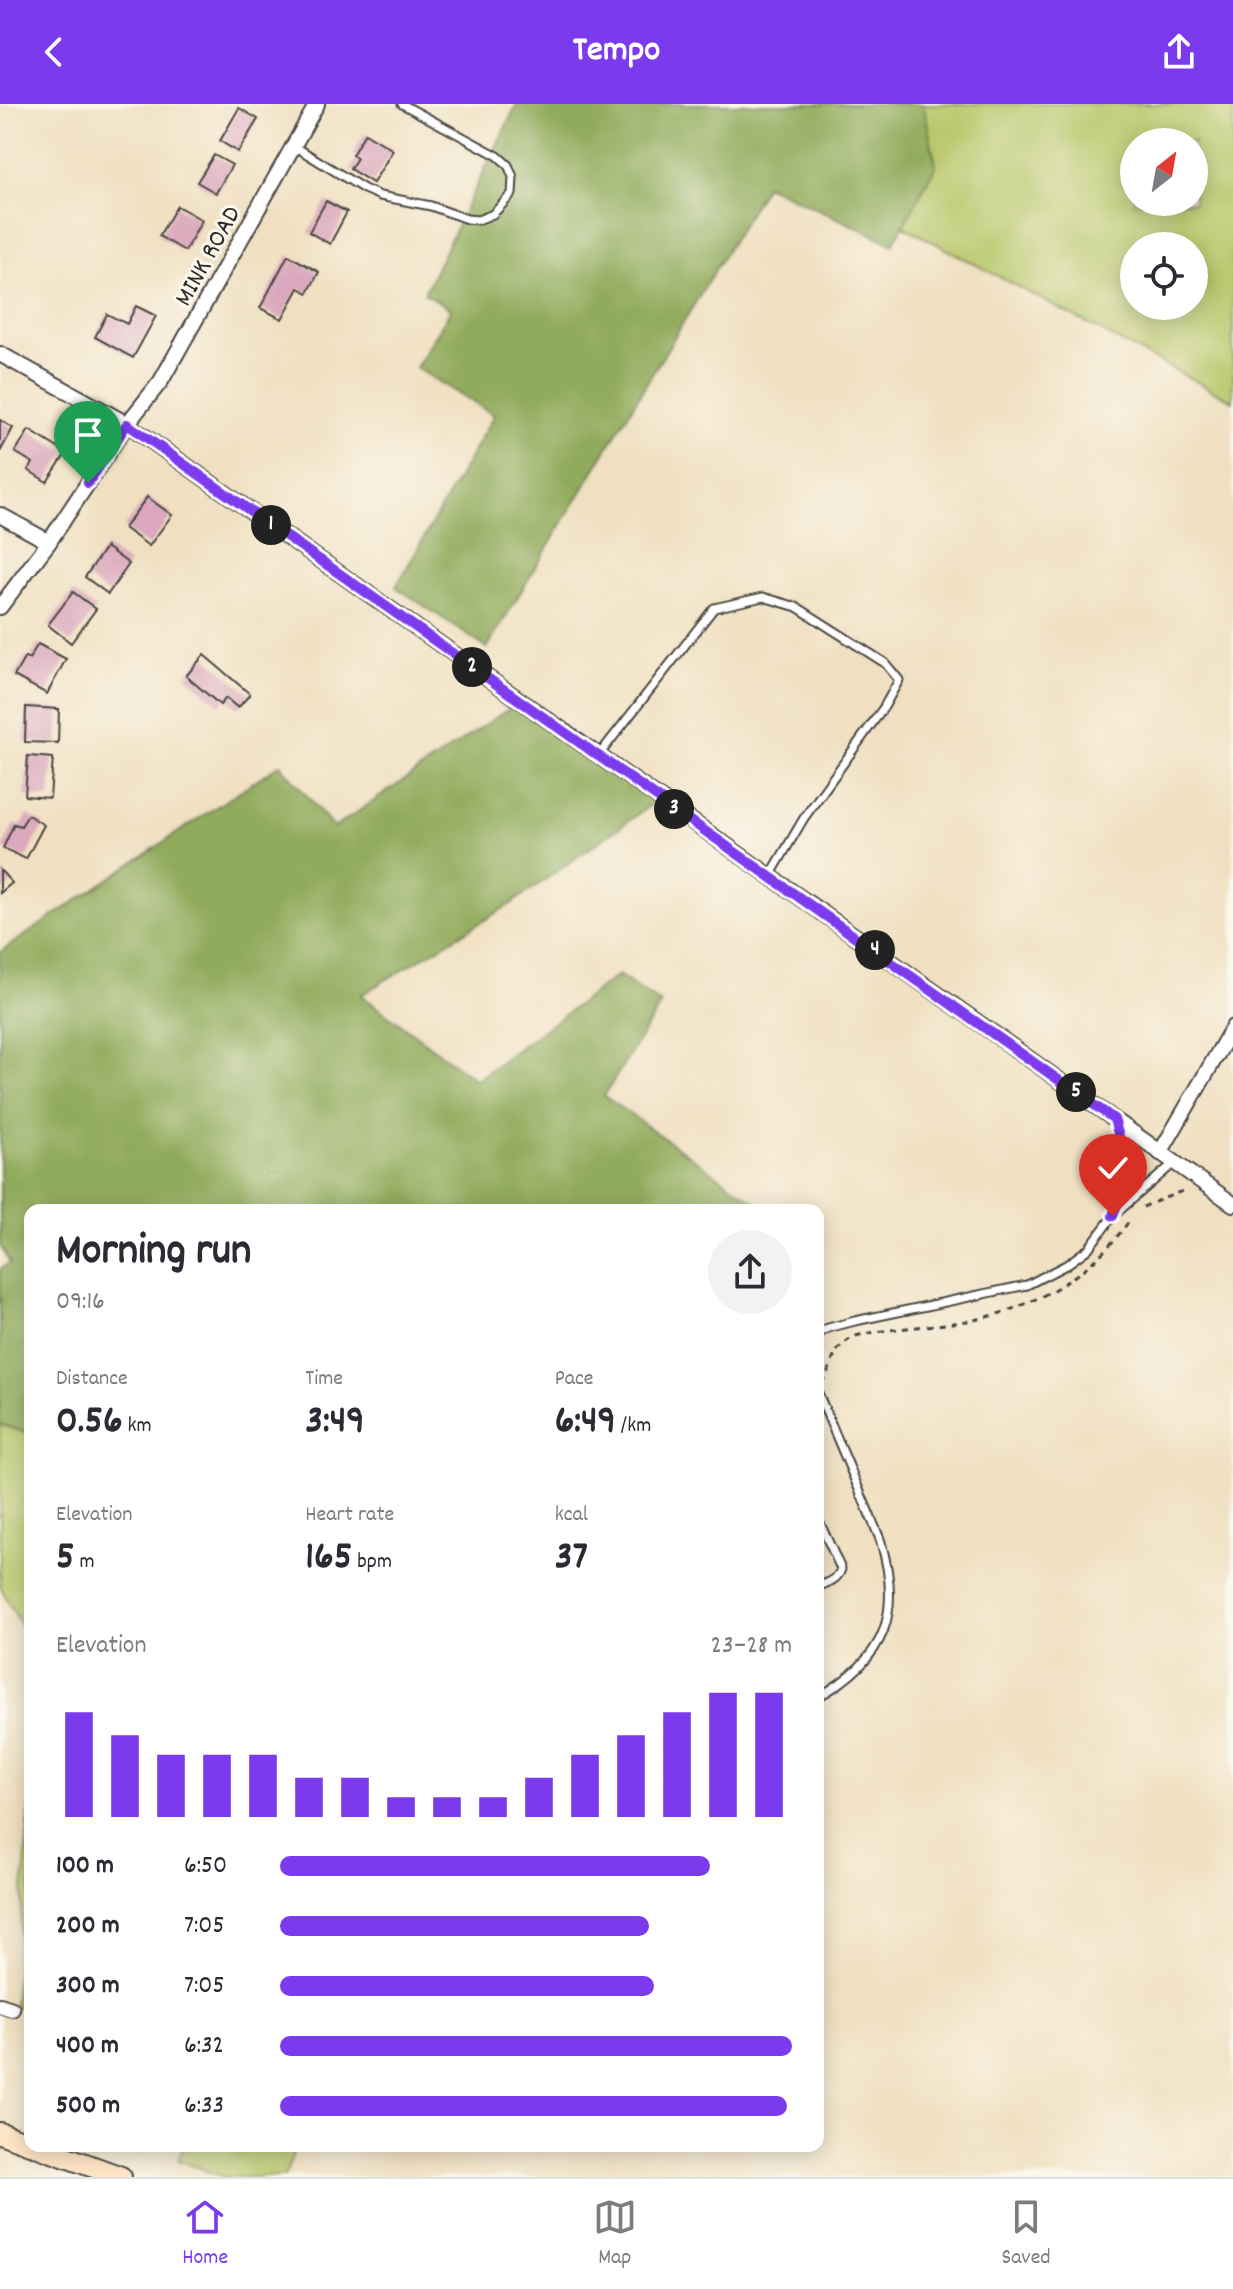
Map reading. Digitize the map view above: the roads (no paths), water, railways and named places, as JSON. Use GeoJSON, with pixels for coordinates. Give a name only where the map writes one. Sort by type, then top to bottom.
{"type":"FeatureCollection","features":[{"type":"Feature","properties":{"kind":"main road"},"geometry":{"type":"LineString","coordinates":[[0,2133],[24,2142]]}},
{"type":"Feature","properties":{"kind":"main road"},"geometry":{"type":"LineString","coordinates":[[52,2152],[121,2177]]}},
{"type":"Feature","properties":{"kind":"street","name":"MINK ROAD"},"geometry":{"type":"LineString","coordinates":[[0,607],[49,542],[183,345],[317,104]]}},
{"type":"Feature","properties":{"kind":"street"},"geometry":{"type":"LineString","coordinates":[[0,354],[127,424],[1233,1204]]}},
{"type":"Feature","properties":{"kind":"street"},"geometry":{"type":"LineString","coordinates":[[0,515],[49,542]]}},
{"type":"Feature","properties":{"kind":"street"},"geometry":{"type":"LineString","coordinates":[[1160,1153],[1233,1027]]}},
{"type":"Feature","properties":{"kind":"lane"},"geometry":{"type":"LineString","coordinates":[[294,146],[380,196],[431,206],[467,219],[478,220],[493,214],[512,194],[513,177],[508,165],[498,156],[402,104]]}},
{"type":"Feature","properties":{"kind":"lane"},"geometry":{"type":"LineString","coordinates":[[599,756],[714,608],[763,597],[797,607],[885,663],[899,680],[884,707],[804,818],[770,876]]}},
{"type":"Feature","properties":{"kind":"lane"},"geometry":{"type":"LineString","coordinates":[[1113,1216],[1125,1172],[1125,1160],[1114,1119]]}},
{"type":"Feature","properties":{"kind":"lane"},"geometry":{"type":"LineString","coordinates":[[824,1330],[855,1321],[1027,1285],[1066,1265],[1088,1249],[1113,1216],[1174,1163]]}},
{"type":"Feature","properties":{"kind":"lane"},"geometry":{"type":"LineString","coordinates":[[824,1407],[880,1539],[890,1582],[886,1622],[880,1640],[869,1658],[841,1684],[824,1694]]}},
{"type":"Feature","properties":{"kind":"lane"},"geometry":{"type":"LineString","coordinates":[[824,1532],[841,1569],[834,1580],[824,1584]]}}]}
